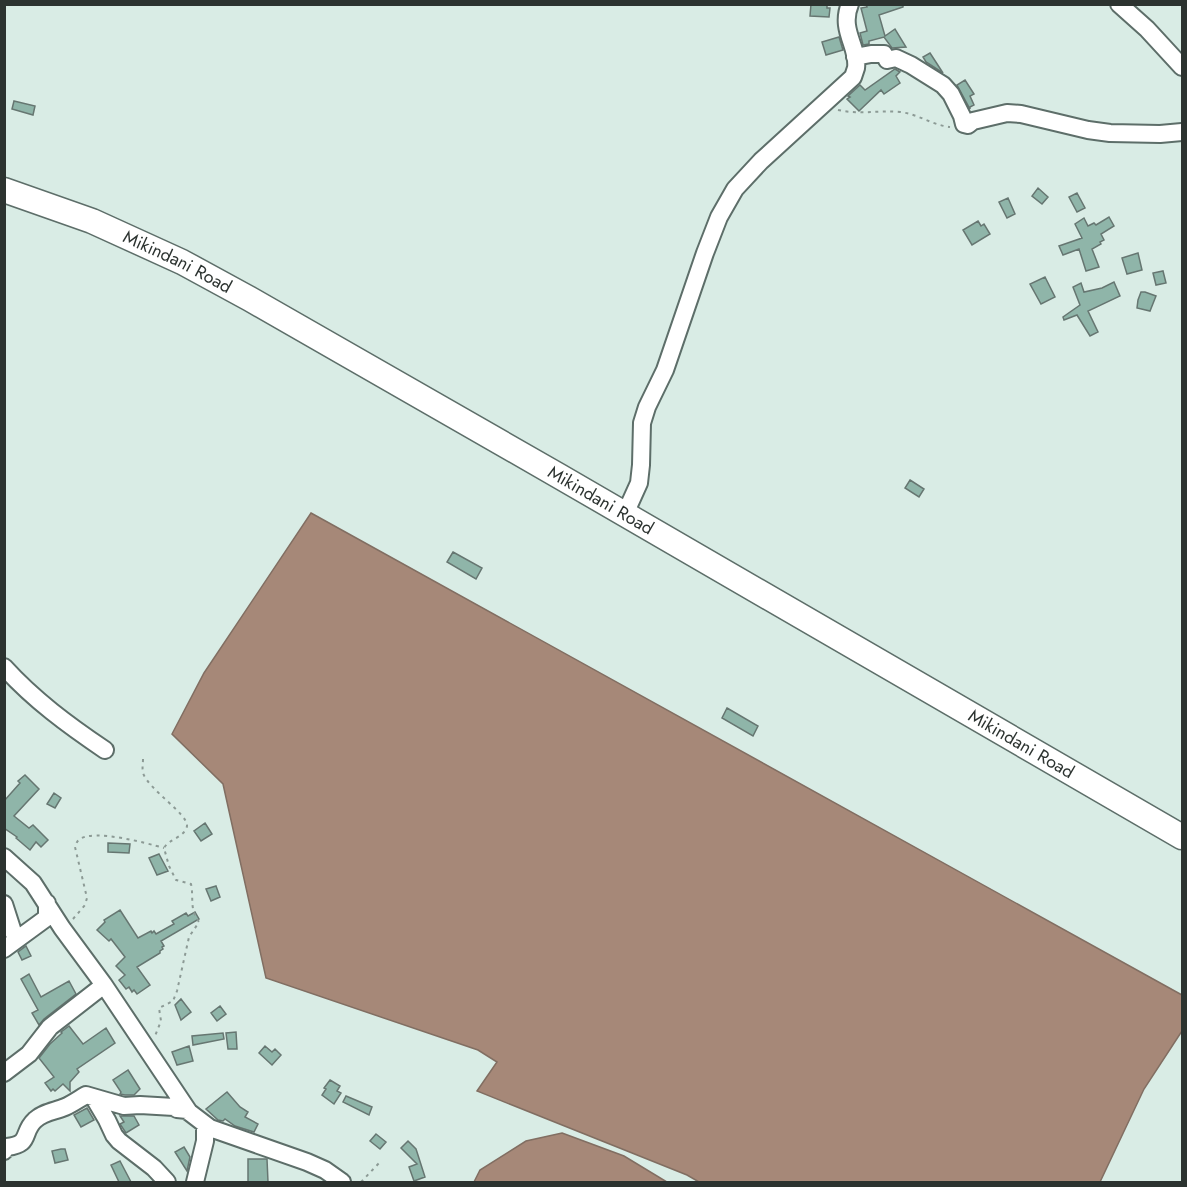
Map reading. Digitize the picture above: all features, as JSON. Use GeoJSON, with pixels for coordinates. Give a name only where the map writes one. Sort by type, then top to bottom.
{"type":"FeatureCollection","features":[{"type":"Feature","properties":{"kind":"highway","name":"Mikindani Road"},"geometry":{"type":"LineString","coordinates":[[4,190],[92,221],[182,262],[250,299],[1182,837]]}},
{"type":"Feature","properties":{"kind":"street"},"geometry":{"type":"LineString","coordinates":[[626,514],[639,483],[642,423],[647,407],[665,370],[719,217],[735,189],[761,161],[853,77],[856,66],[855,57],[847,23],[850,4]]}},
{"type":"Feature","properties":{"kind":"street"},"geometry":{"type":"LineString","coordinates":[[1119,4],[1147,29],[1182,67]]}},
{"type":"Feature","properties":{"kind":"street"},"geometry":{"type":"LineString","coordinates":[[855,57],[884,54],[887,60],[896,58],[924,72],[947,89],[962,116],[963,124],[1007,114],[1021,114],[1099,132],[1151,134],[1182,132]]}},
{"type":"Feature","properties":{"kind":"street"},"geometry":{"type":"LineString","coordinates":[[4,667],[48,709],[105,750]]}},
{"type":"Feature","properties":{"kind":"street"},"geometry":{"type":"LineString","coordinates":[[6,864],[33,883],[148,1049],[187,1110],[205,1125],[307,1162],[325,1170],[342,1182]]}},
{"type":"Feature","properties":{"kind":"street"},"geometry":{"type":"LineString","coordinates":[[4,949],[45,919],[47,903]]}},
{"type":"Feature","properties":{"kind":"street"},"geometry":{"type":"LineString","coordinates":[[4,904],[13,933]]}},
{"type":"Feature","properties":{"kind":"street"},"geometry":{"type":"LineString","coordinates":[[4,1073],[29,1053],[50,1027],[104,985]]}},
{"type":"Feature","properties":{"kind":"street"},"geometry":{"type":"LineString","coordinates":[[4,1151],[8,1147],[15,1147],[23,1142],[29,1128],[37,1118],[67,1106],[85,1095],[124,1107],[140,1105],[187,1110]]}},
{"type":"Feature","properties":{"kind":"street"},"geometry":{"type":"LineString","coordinates":[[94,1098],[119,1141],[154,1168],[167,1182]]}},
{"type":"Feature","properties":{"kind":"street"},"geometry":{"type":"LineString","coordinates":[[195,1182],[205,1141],[205,1125]]}},
{"type":"Feature","properties":{"kind":"path"},"geometry":{"type":"LineString","coordinates":[[821,107],[849,113],[901,112],[942,126],[963,124]]}},
{"type":"Feature","properties":{"kind":"path"},"geometry":{"type":"LineString","coordinates":[[143,759],[142,769],[149,784],[185,819],[187,824],[186,829],[166,843],[164,848],[176,880],[191,884],[192,907],[194,916],[199,922],[189,937],[173,1001],[159,1008],[161,1022],[148,1049]]}},
{"type":"Feature","properties":{"kind":"path"},"geometry":{"type":"LineString","coordinates":[[62,928],[86,905],[87,898],[75,847],[81,838],[94,836],[132,839],[164,848]]}},
{"type":"Feature","properties":{"kind":"path"},"geometry":{"type":"LineString","coordinates":[[361,1182],[381,1161]]}},
{"type":"Feature","properties":{"kind":"shaded area"},"geometry":{"type":"Polygon","coordinates":[[[311,513],[1182,995],[1182,1031],[1144,1089],[1100,1182],[699,1182],[687,1175],[477,1091],[497,1062],[478,1050],[266,978],[223,784],[172,734],[204,673],[311,513]]]}},
{"type":"Feature","properties":{"kind":"shaded area"},"geometry":{"type":"Polygon","coordinates":[[[562,1133],[624,1156],[667,1182],[474,1182],[480,1170],[526,1141],[562,1133]]]}},
{"type":"Feature","properties":{"kind":"building"},"geometry":{"type":"Polygon","coordinates":[[[811,4],[827,4],[827,8],[830,8],[829,17],[810,16],[811,4]]]}},
{"type":"Feature","properties":{"kind":"building"},"geometry":{"type":"Polygon","coordinates":[[[866,4],[903,4],[903,7],[879,15],[885,36],[895,29],[906,47],[892,48],[884,37],[863,45],[860,33],[867,31],[861,8],[867,7],[866,4]]]}},
{"type":"Feature","properties":{"kind":"building"},"geometry":{"type":"Polygon","coordinates":[[[839,37],[843,50],[826,55],[822,42],[839,37]]]}},
{"type":"Feature","properties":{"kind":"building"},"geometry":{"type":"Polygon","coordinates":[[[930,53],[943,73],[926,62],[923,57],[930,53]]]}},
{"type":"Feature","properties":{"kind":"building"},"geometry":{"type":"Polygon","coordinates":[[[895,69],[900,72],[896,76],[900,83],[884,94],[881,90],[859,111],[847,99],[860,85],[865,90],[895,69]]]}},
{"type":"Feature","properties":{"kind":"building"},"geometry":{"type":"Polygon","coordinates":[[[965,80],[974,94],[970,96],[974,105],[970,109],[957,85],[965,80]]]}},
{"type":"Feature","properties":{"kind":"building"},"geometry":{"type":"Polygon","coordinates":[[[14,101],[35,106],[33,115],[12,109],[14,101]]]}},
{"type":"Feature","properties":{"kind":"building"},"geometry":{"type":"Polygon","coordinates":[[[1038,188],[1048,197],[1042,204],[1032,196],[1038,188]]]}},
{"type":"Feature","properties":{"kind":"building"},"geometry":{"type":"Polygon","coordinates":[[[1077,193],[1085,208],[1077,212],[1069,197],[1077,193]]]}},
{"type":"Feature","properties":{"kind":"building"},"geometry":{"type":"Polygon","coordinates":[[[1008,198],[1015,214],[1007,218],[999,202],[1008,198]]]}},
{"type":"Feature","properties":{"kind":"building"},"geometry":{"type":"Polygon","coordinates":[[[1109,217],[1114,226],[1101,234],[1104,240],[1092,249],[1099,267],[1086,271],[1079,249],[1063,255],[1059,246],[1082,238],[1075,224],[1084,218],[1088,226],[1094,223],[1096,225],[1109,217]]]}},
{"type":"Feature","properties":{"kind":"building"},"geometry":{"type":"Polygon","coordinates":[[[978,221],[981,226],[984,224],[990,234],[972,245],[963,230],[978,221]]]}},
{"type":"Feature","properties":{"kind":"building"},"geometry":{"type":"Polygon","coordinates":[[[1138,253],[1142,270],[1127,274],[1122,258],[1138,253]]]}},
{"type":"Feature","properties":{"kind":"building"},"geometry":{"type":"Polygon","coordinates":[[[1163,271],[1166,283],[1156,285],[1153,273],[1163,271]]]}},
{"type":"Feature","properties":{"kind":"building"},"geometry":{"type":"Polygon","coordinates":[[[1045,277],[1055,297],[1041,304],[1030,284],[1045,277]]]}},
{"type":"Feature","properties":{"kind":"building"},"geometry":{"type":"Polygon","coordinates":[[[1114,282],[1120,296],[1088,311],[1098,332],[1090,336],[1077,315],[1064,320],[1063,317],[1080,305],[1073,287],[1081,283],[1084,292],[1102,288],[1114,282]]]}},
{"type":"Feature","properties":{"kind":"building"},"geometry":{"type":"Polygon","coordinates":[[[1141,292],[1156,296],[1150,311],[1137,308],[1141,292]]]}},
{"type":"Feature","properties":{"kind":"building"},"geometry":{"type":"Polygon","coordinates":[[[910,480],[924,489],[919,497],[905,488],[910,480]]]}},
{"type":"Feature","properties":{"kind":"building"},"geometry":{"type":"Polygon","coordinates":[[[453,552],[482,568],[476,579],[447,562],[453,552]]]}},
{"type":"Feature","properties":{"kind":"building"},"geometry":{"type":"Polygon","coordinates":[[[727,708],[758,726],[753,736],[722,718],[727,708]]]}},
{"type":"Feature","properties":{"kind":"building"},"geometry":{"type":"Polygon","coordinates":[[[25,775],[39,789],[14,816],[29,828],[33,825],[48,840],[41,847],[36,842],[30,850],[4,828],[4,801],[25,775]]]}},
{"type":"Feature","properties":{"kind":"building"},"geometry":{"type":"Polygon","coordinates":[[[54,793],[61,798],[55,808],[47,804],[54,793]]]}},
{"type":"Feature","properties":{"kind":"building"},"geometry":{"type":"Polygon","coordinates":[[[205,823],[212,834],[201,841],[194,831],[205,823]]]}},
{"type":"Feature","properties":{"kind":"building"},"geometry":{"type":"Polygon","coordinates":[[[108,843],[130,844],[129,853],[108,852],[108,843]]]}},
{"type":"Feature","properties":{"kind":"building"},"geometry":{"type":"Polygon","coordinates":[[[159,854],[168,871],[157,875],[149,858],[159,854]]]}},
{"type":"Feature","properties":{"kind":"building"},"geometry":{"type":"Polygon","coordinates":[[[216,886],[220,897],[211,901],[206,889],[216,886]]]}},
{"type":"Feature","properties":{"kind":"building"},"geometry":{"type":"Polygon","coordinates":[[[120,910],[138,938],[151,931],[156,934],[174,924],[172,921],[186,913],[188,916],[195,912],[199,919],[161,941],[164,946],[160,953],[137,967],[150,985],[137,994],[129,987],[126,989],[119,980],[125,975],[116,966],[125,957],[111,939],[109,941],[97,930],[105,922],[104,920],[120,910]]]}},
{"type":"Feature","properties":{"kind":"building"},"geometry":{"type":"Polygon","coordinates":[[[26,946],[31,956],[22,960],[18,952],[26,946]]]}},
{"type":"Feature","properties":{"kind":"building"},"geometry":{"type":"Polygon","coordinates":[[[29,974],[41,997],[69,981],[76,994],[39,1025],[32,1013],[38,1010],[21,979],[29,974]]]}},
{"type":"Feature","properties":{"kind":"building"},"geometry":{"type":"Polygon","coordinates":[[[181,999],[191,1012],[181,1020],[175,1005],[181,999]]]}},
{"type":"Feature","properties":{"kind":"building"},"geometry":{"type":"Polygon","coordinates":[[[220,1006],[226,1014],[217,1021],[211,1013],[220,1006]]]}},
{"type":"Feature","properties":{"kind":"building"},"geometry":{"type":"Polygon","coordinates":[[[69,1026],[83,1044],[106,1028],[115,1043],[77,1069],[79,1072],[70,1082],[70,1091],[63,1084],[55,1091],[53,1089],[51,1091],[45,1083],[54,1077],[39,1058],[69,1026]]]}},
{"type":"Feature","properties":{"kind":"building"},"geometry":{"type":"Polygon","coordinates":[[[236,1032],[237,1049],[228,1049],[226,1033],[236,1032]]]}},
{"type":"Feature","properties":{"kind":"building"},"geometry":{"type":"Polygon","coordinates":[[[223,1033],[224,1039],[193,1045],[192,1036],[223,1033]]]}},
{"type":"Feature","properties":{"kind":"building"},"geometry":{"type":"Polygon","coordinates":[[[189,1046],[193,1061],[177,1065],[172,1052],[189,1046]]]}},
{"type":"Feature","properties":{"kind":"building"},"geometry":{"type":"Polygon","coordinates":[[[265,1046],[272,1052],[275,1049],[281,1055],[272,1065],[259,1053],[265,1046]]]}},
{"type":"Feature","properties":{"kind":"building"},"geometry":{"type":"Polygon","coordinates":[[[128,1070],[140,1089],[134,1095],[120,1094],[113,1080],[128,1070]]]}},
{"type":"Feature","properties":{"kind":"building"},"geometry":{"type":"Polygon","coordinates":[[[330,1080],[340,1086],[337,1091],[341,1093],[334,1104],[322,1095],[330,1080]]]}},
{"type":"Feature","properties":{"kind":"building"},"geometry":{"type":"Polygon","coordinates":[[[227,1092],[240,1107],[248,1112],[245,1117],[258,1124],[254,1132],[235,1126],[225,1119],[218,1120],[206,1109],[227,1092]]]}},
{"type":"Feature","properties":{"kind":"building"},"geometry":{"type":"Polygon","coordinates":[[[346,1096],[372,1107],[369,1115],[343,1102],[346,1096]]]}},
{"type":"Feature","properties":{"kind":"building"},"geometry":{"type":"Polygon","coordinates":[[[87,1108],[94,1120],[81,1127],[74,1115],[87,1108]]]}},
{"type":"Feature","properties":{"kind":"building"},"geometry":{"type":"Polygon","coordinates":[[[120,1116],[134,1116],[139,1125],[126,1133],[120,1124],[124,1122],[120,1116]]]}},
{"type":"Feature","properties":{"kind":"building"},"geometry":{"type":"Polygon","coordinates":[[[376,1134],[386,1142],[380,1149],[370,1141],[376,1134]]]}},
{"type":"Feature","properties":{"kind":"building"},"geometry":{"type":"Polygon","coordinates":[[[408,1141],[416,1149],[425,1177],[414,1181],[409,1167],[417,1164],[401,1148],[408,1141]]]}},
{"type":"Feature","properties":{"kind":"building"},"geometry":{"type":"Polygon","coordinates":[[[184,1147],[190,1157],[187,1171],[175,1152],[184,1147]]]}},
{"type":"Feature","properties":{"kind":"building"},"geometry":{"type":"Polygon","coordinates":[[[65,1149],[68,1160],[55,1163],[52,1151],[65,1149]]]}},
{"type":"Feature","properties":{"kind":"building"},"geometry":{"type":"Polygon","coordinates":[[[248,1159],[267,1159],[268,1182],[248,1182],[248,1159]]]}},
{"type":"Feature","properties":{"kind":"building"},"geometry":{"type":"Polygon","coordinates":[[[120,1161],[131,1182],[119,1182],[111,1165],[120,1161]]]}}]}
